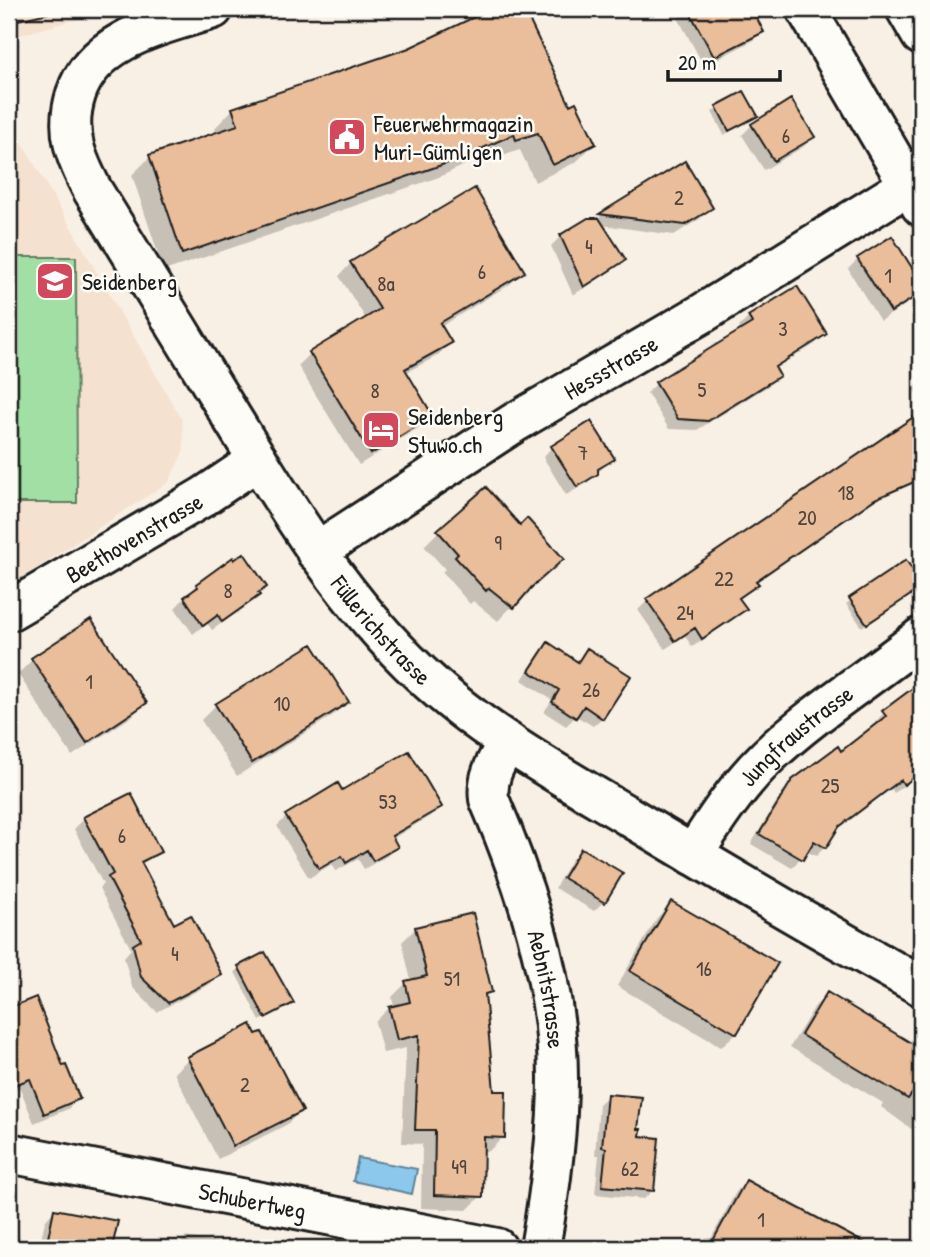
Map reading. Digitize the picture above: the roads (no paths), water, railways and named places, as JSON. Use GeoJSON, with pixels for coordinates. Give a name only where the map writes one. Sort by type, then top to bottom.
{"type":"FeatureCollection","features":[{"type":"Feature","properties":{"kind":"main road","name":"Füllerichstrasse"},"geometry":{"type":"LineString","coordinates":[[213,9],[142,33],[96,60],[84,74],[74,102],[70,122],[73,147],[78,163],[316,552],[368,620],[420,674],[508,742],[693,855],[921,986]]}},
{"type":"Feature","properties":{"kind":"main road"},"geometry":{"type":"LineString","coordinates":[[806,9],[915,195]]}},
{"type":"Feature","properties":{"kind":"main road"},"geometry":{"type":"LineString","coordinates":[[906,9],[921,35]]}},
{"type":"Feature","properties":{"kind":"main road","name":"Hessstrasse"},"geometry":{"type":"LineString","coordinates":[[316,552],[514,423],[703,313],[915,195]]}},
{"type":"Feature","properties":{"kind":"main road","name":"Beethovenstrasse"},"geometry":{"type":"LineString","coordinates":[[9,611],[203,497],[258,460]]}},
{"type":"Feature","properties":{"kind":"main road","name":"Jungfraustrasse"},"geometry":{"type":"LineString","coordinates":[[693,855],[718,815],[766,758],[793,734],[921,638]]}},
{"type":"Feature","properties":{"kind":"main road","name":"Aebnitstrasse"},"geometry":{"type":"LineString","coordinates":[[508,742],[491,772],[489,799],[521,877],[537,935],[546,975],[558,1075],[553,1174],[540,1248]]}},
{"type":"Feature","properties":{"kind":"main road","name":"Schubertweg"},"geometry":{"type":"LineString","coordinates":[[9,1153],[497,1248]]}},
{"type":"Feature","properties":{"kind":"water"},"geometry":{"type":"Polygon","coordinates":[[[358,1158],[417,1169],[412,1194],[353,1181],[358,1158]]]}},
{"type":"Feature","properties":{"kind":"tram line"},"geometry":{"type":"LineString","coordinates":[[9,22],[66,9]]}},
{"type":"Feature","properties":{"kind":"place","name":"Feuerwehrmagazin Muri-Gümligen"},"geometry":{"type":"Point","coordinates":[347,137]}},
{"type":"Feature","properties":{"kind":"place","name":"Seidenberg"},"geometry":{"type":"Point","coordinates":[55,281]}},
{"type":"Feature","properties":{"kind":"place","name":"Seidenberg Stuwo.ch"},"geometry":{"type":"Point","coordinates":[381,430]}}]}
